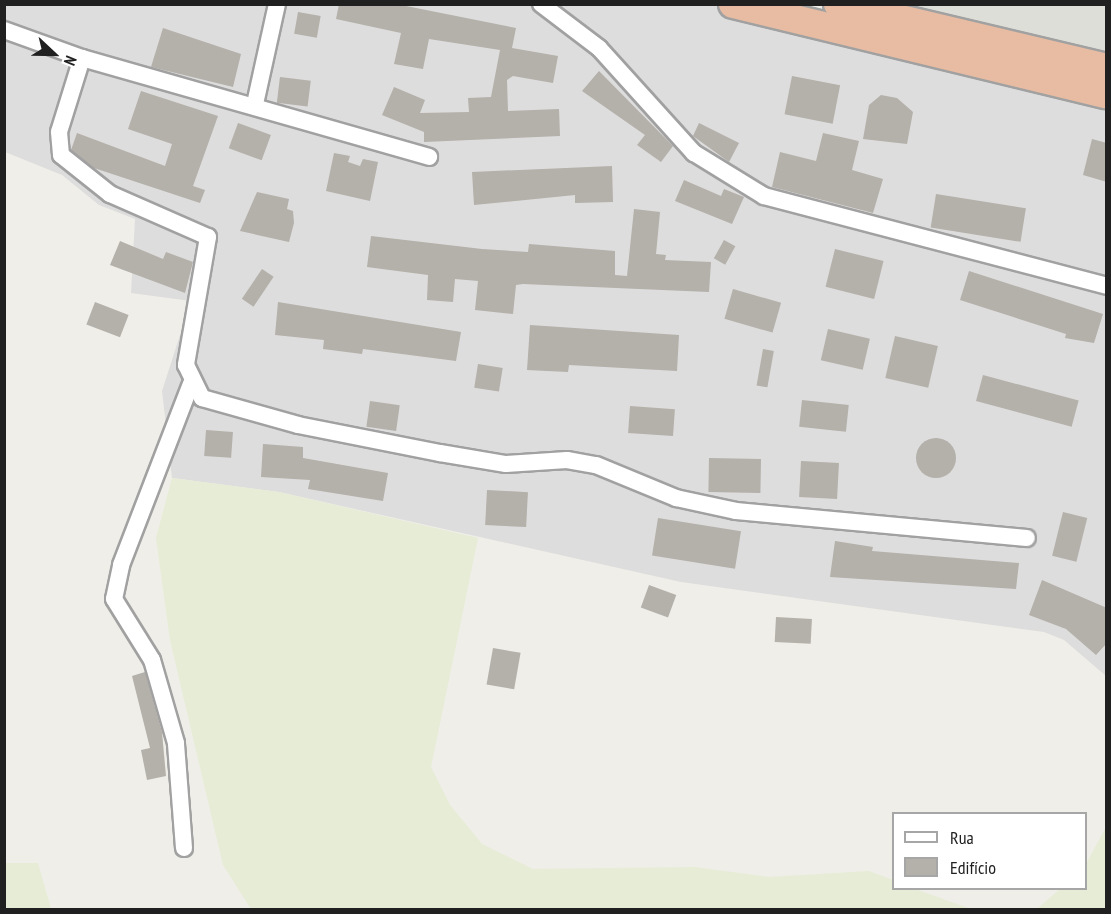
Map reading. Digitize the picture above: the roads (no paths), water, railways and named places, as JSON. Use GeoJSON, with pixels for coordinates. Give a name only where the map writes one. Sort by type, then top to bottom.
{"type":"FeatureCollection","features":[{"type":"Feature","properties":{"kind":"highway"},"geometry":{"type":"LineString","coordinates":[[733,4],[1107,94]]}},
{"type":"Feature","properties":{"kind":"highway"},"geometry":{"type":"LineString","coordinates":[[838,4],[1107,68]]}},
{"type":"Feature","properties":{"kind":"street"},"geometry":{"type":"LineString","coordinates":[[255,104],[277,4]]}},
{"type":"Feature","properties":{"kind":"street"},"geometry":{"type":"LineString","coordinates":[[541,4],[599,48],[694,153],[764,196],[1107,286]]}},
{"type":"Feature","properties":{"kind":"street"},"geometry":{"type":"LineString","coordinates":[[4,30],[82,58],[255,104],[429,157]]}},
{"type":"Feature","properties":{"kind":"street"},"geometry":{"type":"LineString","coordinates":[[82,58],[59,132],[61,155],[110,194],[208,237],[191,319],[186,365],[191,384],[202,398],[286,422],[506,464],[567,460],[596,465],[676,498],[736,511],[1027,538]]}},
{"type":"Feature","properties":{"kind":"street"},"geometry":{"type":"LineString","coordinates":[[183,848],[176,743],[152,660],[114,599],[121,565],[191,384]]}}]}
